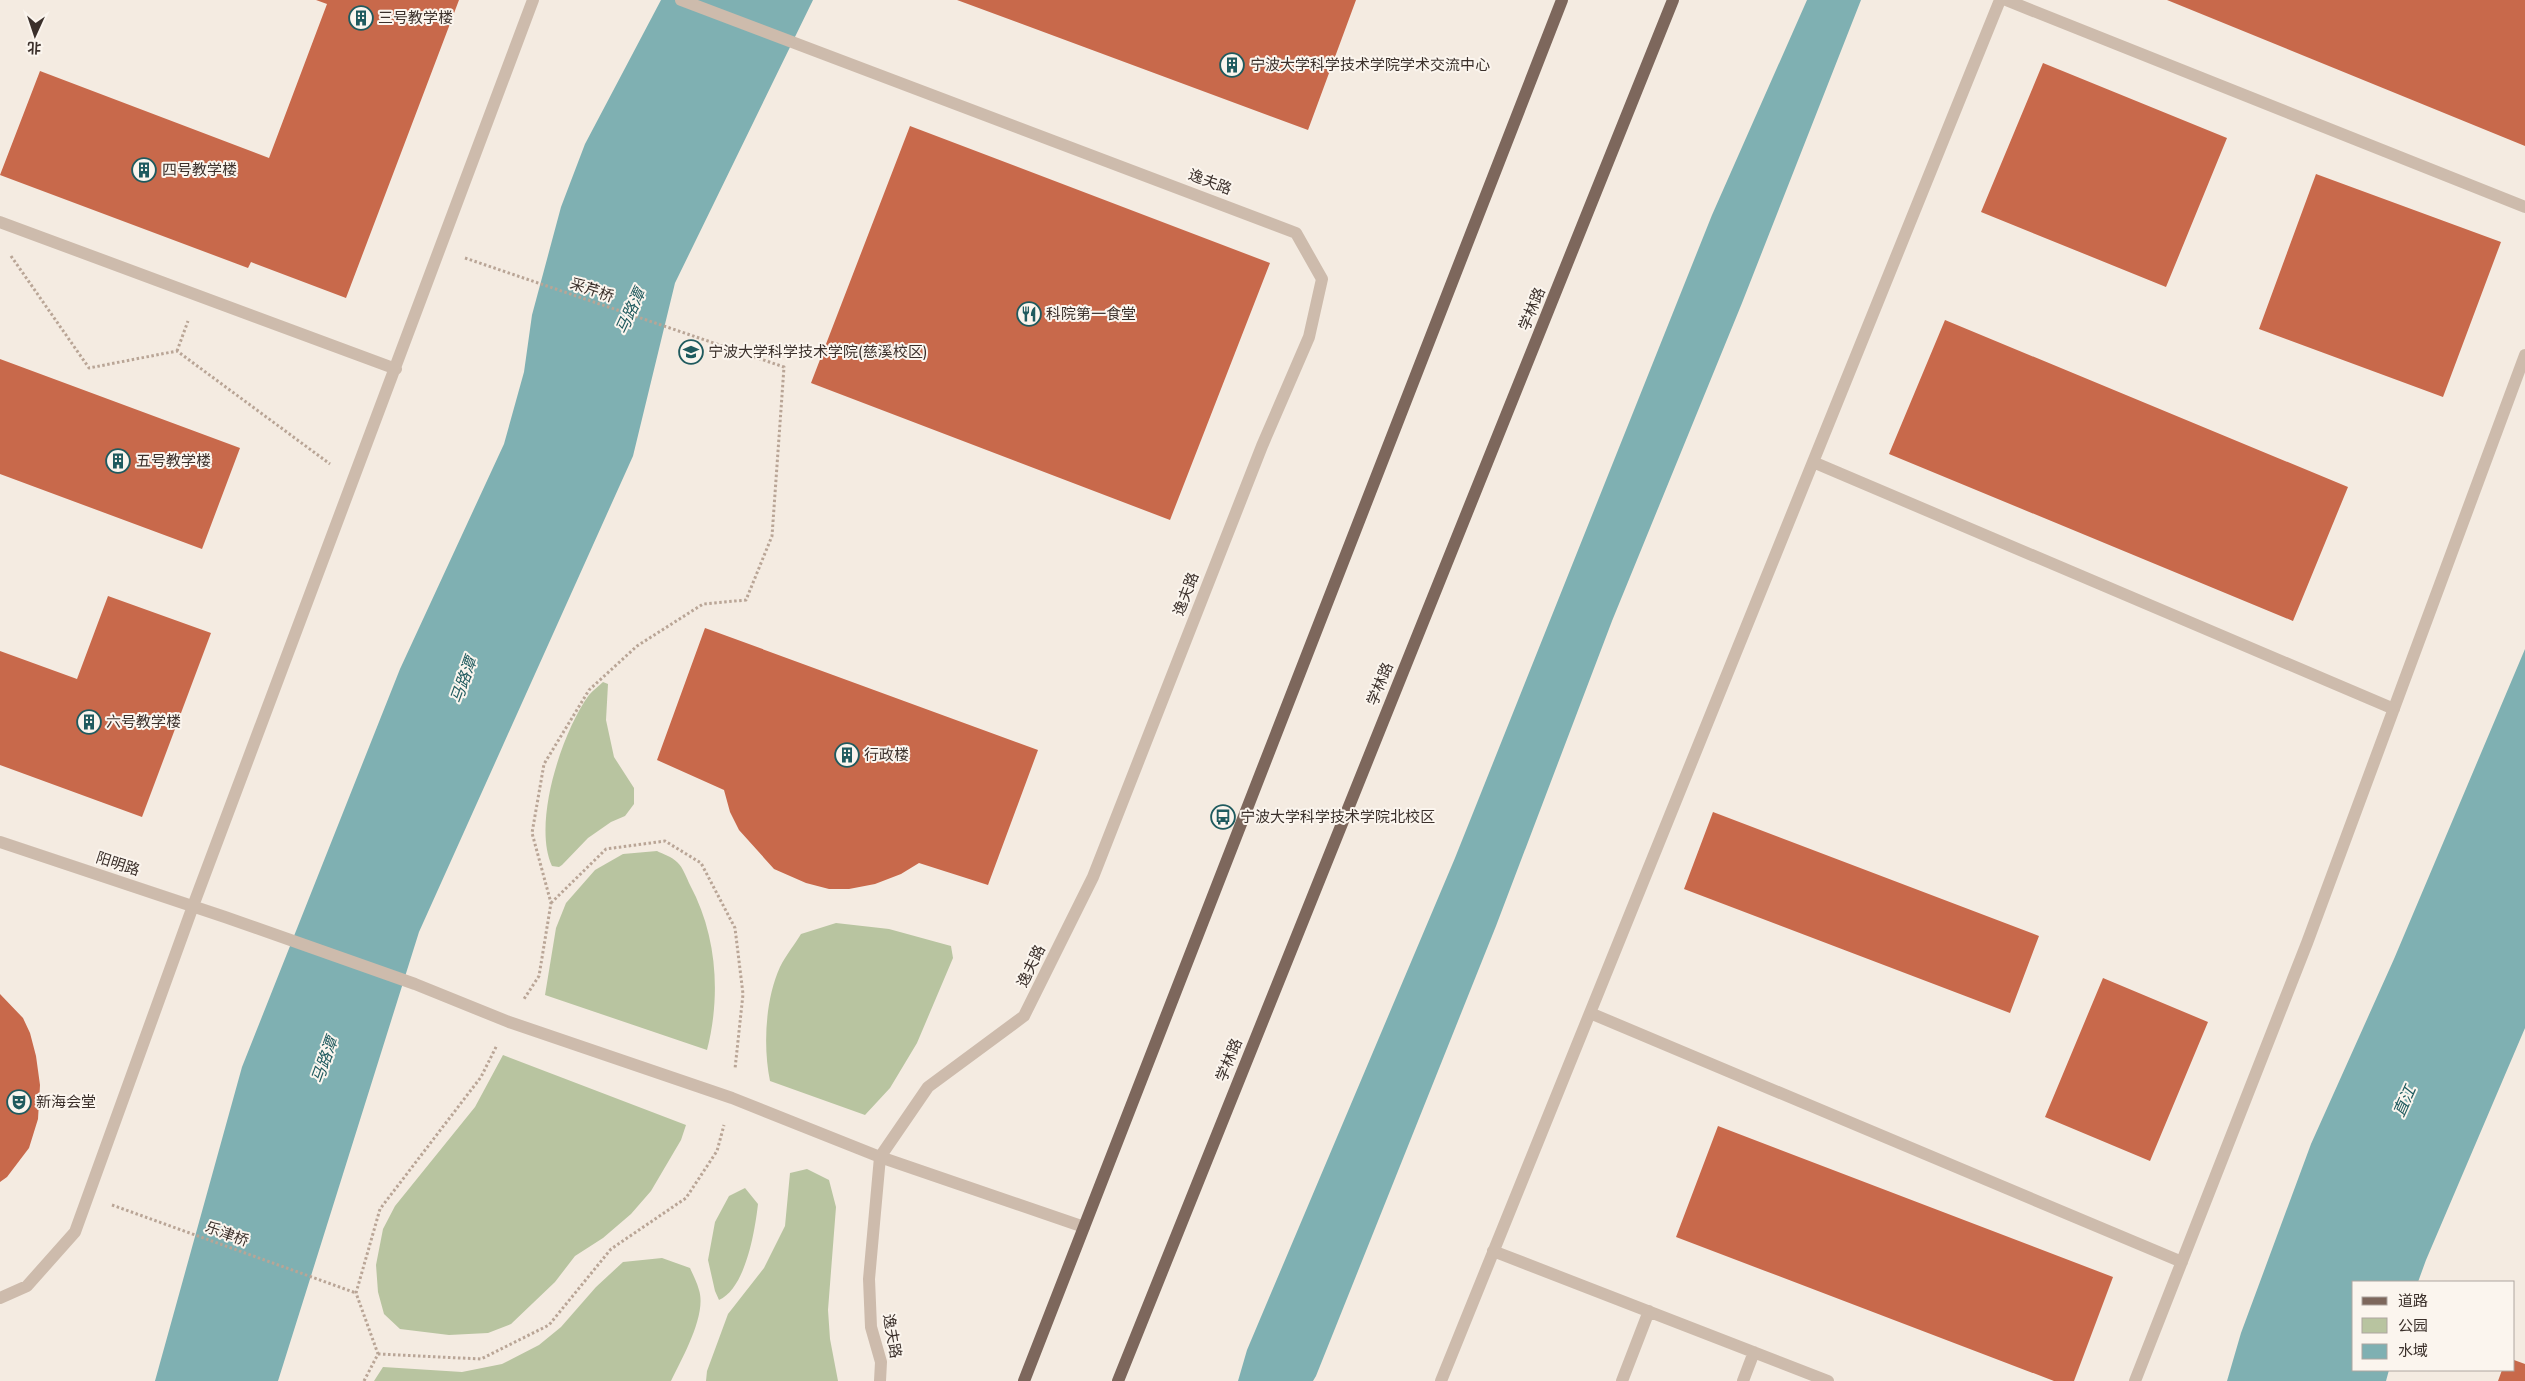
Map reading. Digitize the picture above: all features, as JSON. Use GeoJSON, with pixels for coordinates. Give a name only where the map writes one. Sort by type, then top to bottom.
{"type":"FeatureCollection","features":[{"type":"Feature","properties":{"kind":"main road"},"geometry":{"type":"LineString","coordinates":[[1024,1381],[1562,0]]}},
{"type":"Feature","properties":{"kind":"main road","name":"学林路"},"geometry":{"type":"LineString","coordinates":[[1118,1381],[1674,0]]}},
{"type":"Feature","properties":{"kind":"street"},"geometry":{"type":"LineString","coordinates":[[0,1298],[27,1286],[75,1232],[193,906],[354,482],[533,0]]}},
{"type":"Feature","properties":{"kind":"street","name":"逸夫路"},"geometry":{"type":"LineString","coordinates":[[681,0],[1296,232],[1322,279],[1309,337],[1262,446],[1093,877],[1024,1016],[928,1087],[880,1158],[870,1279],[871,1327],[881,1362],[880,1381]]}},
{"type":"Feature","properties":{"kind":"street"},"geometry":{"type":"LineString","coordinates":[[1441,1381],[2000,0]]}},
{"type":"Feature","properties":{"kind":"street"},"geometry":{"type":"LineString","coordinates":[[2006,0],[2525,207]]}},
{"type":"Feature","properties":{"kind":"street"},"geometry":{"type":"LineString","coordinates":[[0,222],[396,369]]}},
{"type":"Feature","properties":{"kind":"street"},"geometry":{"type":"LineString","coordinates":[[2135,1381],[2307,943],[2525,356]]}},
{"type":"Feature","properties":{"kind":"street"},"geometry":{"type":"LineString","coordinates":[[1814,462],[2394,709]]}},
{"type":"Feature","properties":{"kind":"street","name":"阳明路"},"geometry":{"type":"LineString","coordinates":[[0,842],[193,906],[415,984],[509,1022],[732,1098],[880,1158],[1084,1227]]}},
{"type":"Feature","properties":{"kind":"street"},"geometry":{"type":"LineString","coordinates":[[1590,1013],[2182,1262]]}},
{"type":"Feature","properties":{"kind":"street"},"geometry":{"type":"LineString","coordinates":[[1494,1251],[1828,1381]]}},
{"type":"Feature","properties":{"kind":"street"},"geometry":{"type":"LineString","coordinates":[[1622,1381],[1649,1312]]}},
{"type":"Feature","properties":{"kind":"street"},"geometry":{"type":"LineString","coordinates":[[1743,1381],[1754,1352]]}},
{"type":"Feature","properties":{"kind":"path","name":"采芹桥"},"geometry":{"type":"LineString","coordinates":[[440,250],[784,367],[772,536],[746,600],[703,604],[637,646],[588,690],[544,764],[532,833],[551,903]]}},
{"type":"Feature","properties":{"kind":"path"},"geometry":{"type":"LineString","coordinates":[[9,254],[88,368],[177,351],[354,482]]}},
{"type":"Feature","properties":{"kind":"path"},"geometry":{"type":"LineString","coordinates":[[364,1381],[378,1354],[356,1293],[380,1209],[481,1077],[509,1022],[539,976],[551,903],[606,849],[664,841],[700,863],[735,928],[743,994],[732,1098],[717,1151],[686,1198],[611,1248],[550,1326],[482,1359],[378,1354]]}},
{"type":"Feature","properties":{"kind":"path","name":"乐津桥"},"geometry":{"type":"LineString","coordinates":[[142,1216],[356,1293]]}},
{"type":"Feature","properties":{"kind":"green space"},"geometry":{"type":"Polygon","coordinates":[[[603,682],[608,684],[606,720],[614,757],[634,788],[634,804],[625,816],[611,822],[588,838],[562,865],[559,867],[552,866],[547,848],[546,826],[553,778],[560,754],[579,711],[589,695],[603,682]]]}},
{"type":"Feature","properties":{"kind":"green space"},"geometry":{"type":"Polygon","coordinates":[[[657,851],[673,859],[681,867],[699,904],[706,924],[714,966],[715,987],[714,1008],[707,1050],[545,995],[556,928],[566,903],[595,870],[623,854],[657,851]]]}},
{"type":"Feature","properties":{"kind":"green space"},"geometry":{"type":"Polygon","coordinates":[[[836,923],[889,929],[951,946],[953,958],[917,1043],[890,1088],[865,1115],[770,1081],[768,1068],[766,1039],[768,1009],[780,967],[801,934],[836,923]]]}},
{"type":"Feature","properties":{"kind":"green space"},"geometry":{"type":"Polygon","coordinates":[[[503,1055],[686,1125],[681,1140],[651,1191],[631,1214],[603,1238],[575,1256],[555,1282],[511,1324],[488,1333],[449,1335],[400,1329],[384,1314],[378,1292],[376,1265],[383,1229],[395,1206],[475,1107],[503,1055]]]}},
{"type":"Feature","properties":{"kind":"green space"},"geometry":{"type":"Polygon","coordinates":[[[807,1169],[829,1180],[836,1207],[828,1310],[830,1339],[838,1381],[706,1381],[707,1371],[728,1314],[764,1268],[785,1226],[790,1173],[807,1169]]]}},
{"type":"Feature","properties":{"kind":"green space"},"geometry":{"type":"Polygon","coordinates":[[[745,1188],[758,1204],[748,1257],[736,1284],[719,1300],[708,1260],[715,1222],[729,1196],[745,1188]]]}},
{"type":"Feature","properties":{"kind":"green space"},"geometry":{"type":"Polygon","coordinates":[[[662,1258],[690,1268],[701,1300],[697,1324],[671,1381],[374,1381],[383,1367],[462,1372],[502,1364],[539,1345],[561,1327],[596,1287],[623,1262],[662,1258]]]}},
{"type":"Feature","properties":{"kind":"water","name":"马路潭"},"geometry":{"type":"Polygon","coordinates":[[[661,0],[813,0],[675,283],[633,456],[419,932],[278,1381],[155,1381],[242,1067],[400,669],[504,444],[524,372],[532,315],[561,207],[585,144],[661,0]]]}},
{"type":"Feature","properties":{"kind":"water"},"geometry":{"type":"Polygon","coordinates":[[[1807,0],[1861,0],[1742,303],[1612,621],[1496,926],[1316,1376],[1313,1381],[1238,1381],[1247,1350],[1455,858],[1712,215],[1807,0]]]}},
{"type":"Feature","properties":{"kind":"water","name":"直江"},"geometry":{"type":"Polygon","coordinates":[[[2525,649],[2525,1028],[2418,1281],[2352,1281],[2352,1371],[2389,1371],[2386,1381],[2227,1381],[2241,1333],[2311,1144],[2394,959],[2525,649]]]}},
{"type":"Feature","properties":{"kind":"building"},"geometry":{"type":"Polygon","coordinates":[[[316,0],[459,0],[346,298],[251,262],[248,268],[0,175],[40,71],[269,158],[327,4],[316,0]]]}},
{"type":"Feature","properties":{"kind":"building","name":"宁波大学科学技术学院学术交流中心"},"geometry":{"type":"Polygon","coordinates":[[[957,0],[1356,0],[1308,130],[957,0]]]}},
{"type":"Feature","properties":{"kind":"building"},"geometry":{"type":"Polygon","coordinates":[[[2167,0],[2525,0],[2525,146],[2167,0]]]}},
{"type":"Feature","properties":{"kind":"building"},"geometry":{"type":"Polygon","coordinates":[[[2043,63],[2227,138],[2166,287],[1981,212],[2043,63]]]}},
{"type":"Feature","properties":{"kind":"building"},"geometry":{"type":"Polygon","coordinates":[[[910,126],[1270,263],[1170,520],[811,383],[910,126]]]}},
{"type":"Feature","properties":{"kind":"building"},"geometry":{"type":"Polygon","coordinates":[[[2316,174],[2501,242],[2443,397],[2259,329],[2316,174]]]}},
{"type":"Feature","properties":{"kind":"building"},"geometry":{"type":"Polygon","coordinates":[[[1945,320],[2348,487],[2293,621],[1889,454],[1945,320]]]}},
{"type":"Feature","properties":{"kind":"building","name":"五号教学楼"},"geometry":{"type":"Polygon","coordinates":[[[0,359],[240,448],[202,549],[0,474],[0,359]]]}},
{"type":"Feature","properties":{"kind":"building","name":"六号教学楼"},"geometry":{"type":"Polygon","coordinates":[[[108,596],[211,633],[142,817],[0,765],[0,651],[77,679],[108,596]]]}},
{"type":"Feature","properties":{"kind":"building","name":"行政楼"},"geometry":{"type":"Polygon","coordinates":[[[705,628],[1038,750],[988,885],[919,863],[901,874],[875,884],[849,889],[829,889],[806,883],[774,869],[739,830],[730,812],[724,790],[657,760],[705,628]]]}},
{"type":"Feature","properties":{"kind":"building"},"geometry":{"type":"Polygon","coordinates":[[[1713,812],[2039,936],[2010,1013],[1684,889],[1713,812]]]}},
{"type":"Feature","properties":{"kind":"building"},"geometry":{"type":"Polygon","coordinates":[[[2103,978],[2208,1022],[2150,1161],[2045,1117],[2103,978]]]}},
{"type":"Feature","properties":{"kind":"building","name":"新海会堂"},"geometry":{"type":"Polygon","coordinates":[[[0,994],[23,1018],[30,1033],[36,1056],[40,1085],[38,1119],[29,1148],[7,1177],[0,1182],[0,994]]]}},
{"type":"Feature","properties":{"kind":"building"},"geometry":{"type":"Polygon","coordinates":[[[1718,1126],[2113,1277],[2074,1381],[2054,1381],[1676,1237],[1718,1126]]]}},
{"type":"Feature","properties":{"kind":"building"},"geometry":{"type":"Polygon","coordinates":[[[2515,1360],[2525,1364],[2525,1381],[2498,1381],[2502,1371],[2515,1371],[2515,1360]]]}},
{"type":"Feature","properties":{"kind":"place","name":"三号教学楼"},"geometry":{"type":"Point","coordinates":[361,18]}},
{"type":"Feature","properties":{"kind":"place","name":"宁波大学科学技术学院学术交流中心"},"geometry":{"type":"Point","coordinates":[1232,65]}},
{"type":"Feature","properties":{"kind":"place","name":"四号教学楼"},"geometry":{"type":"Point","coordinates":[144,170]}},
{"type":"Feature","properties":{"kind":"place","name":"科院第一食堂"},"geometry":{"type":"Point","coordinates":[1029,314]}},
{"type":"Feature","properties":{"kind":"place","name":"宁波大学科学技术学院(慈溪校区)"},"geometry":{"type":"Point","coordinates":[691,352]}},
{"type":"Feature","properties":{"kind":"place","name":"五号教学楼"},"geometry":{"type":"Point","coordinates":[118,461]}},
{"type":"Feature","properties":{"kind":"place","name":"六号教学楼"},"geometry":{"type":"Point","coordinates":[89,722]}},
{"type":"Feature","properties":{"kind":"place","name":"行政楼"},"geometry":{"type":"Point","coordinates":[847,755]}},
{"type":"Feature","properties":{"kind":"place","name":"宁波大学科学技术学院北校区"},"geometry":{"type":"Point","coordinates":[1223,817]}},
{"type":"Feature","properties":{"kind":"place","name":"新海会堂"},"geometry":{"type":"Point","coordinates":[19,1102]}}]}
